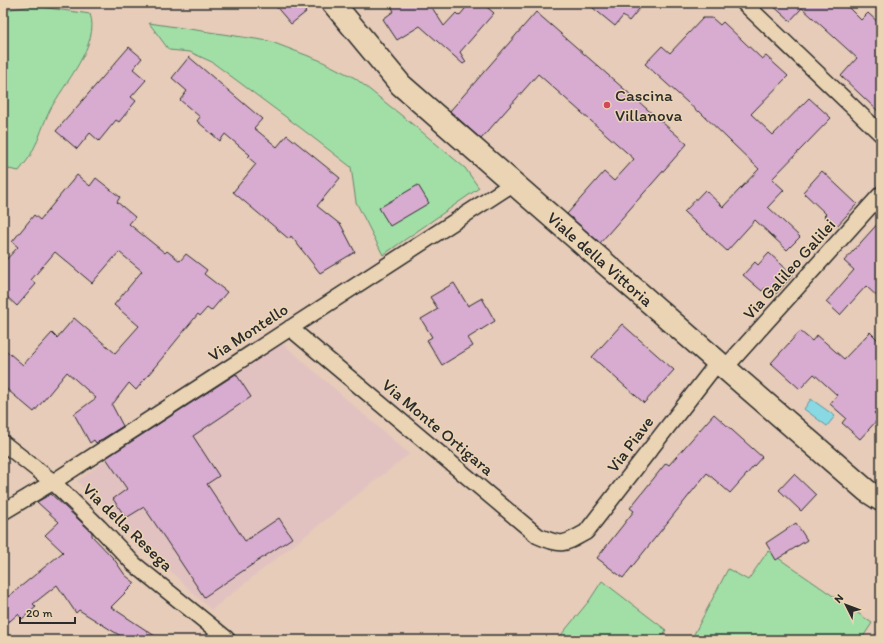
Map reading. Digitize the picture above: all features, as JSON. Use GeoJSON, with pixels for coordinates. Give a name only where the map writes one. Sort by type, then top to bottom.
{"type":"FeatureCollection","features":[{"type":"Feature","properties":{"kind":"street","name":"Viale della Vittoria"},"geometry":{"type":"LineString","coordinates":[[333,3],[401,85],[722,365],[862,486],[881,500]]}},
{"type":"Feature","properties":{"kind":"street"},"geometry":{"type":"LineString","coordinates":[[744,3],[881,134]]}},
{"type":"Feature","properties":{"kind":"street","name":"Via Montello"},"geometry":{"type":"LineString","coordinates":[[3,512],[53,482],[514,183]]}},
{"type":"Feature","properties":{"kind":"street","name":"Via Galileo Galilei"},"geometry":{"type":"LineString","coordinates":[[722,365],[881,194]]}},
{"type":"Feature","properties":{"kind":"street","name":"Via Monte Ortigara"},"geometry":{"type":"LineString","coordinates":[[290,328],[538,536],[555,543],[567,543]]}},
{"type":"Feature","properties":{"kind":"street","name":"Via Piave"},"geometry":{"type":"LineString","coordinates":[[567,543],[586,532],[722,365]]}},
{"type":"Feature","properties":{"kind":"street","name":"Via della Resega"},"geometry":{"type":"LineString","coordinates":[[3,443],[53,482],[134,564],[227,639]]}},
{"type":"Feature","properties":{"kind":"shaded area"},"geometry":{"type":"Polygon","coordinates":[[[282,343],[409,454],[211,610],[77,481],[107,459],[282,343]]]}},
{"type":"Feature","properties":{"kind":"green space"},"geometry":{"type":"Polygon","coordinates":[[[34,6],[90,14],[92,25],[86,51],[50,110],[38,141],[30,156],[19,171],[3,168],[3,10],[34,6]]]}},
{"type":"Feature","properties":{"kind":"green space"},"geometry":{"type":"Polygon","coordinates":[[[149,23],[269,41],[319,60],[355,78],[465,168],[479,188],[383,255],[356,202],[351,167],[212,62],[190,52],[169,50],[149,23]]]}},
{"type":"Feature","properties":{"kind":"green space"},"geometry":{"type":"Polygon","coordinates":[[[768,551],[872,623],[861,640],[691,640],[728,569],[748,580],[768,551]]]}},
{"type":"Feature","properties":{"kind":"green space"},"geometry":{"type":"Polygon","coordinates":[[[602,581],[666,630],[660,640],[557,640],[589,601],[602,581]]]}},
{"type":"Feature","properties":{"kind":"water"},"geometry":{"type":"Polygon","coordinates":[[[811,399],[835,416],[827,426],[804,409],[811,399]]]}},
{"type":"Feature","properties":{"kind":"building"},"geometry":{"type":"Polygon","coordinates":[[[273,3],[298,3],[306,12],[291,24],[273,3]]]}},
{"type":"Feature","properties":{"kind":"building"},"geometry":{"type":"Polygon","coordinates":[[[389,3],[429,3],[444,26],[456,13],[459,16],[470,3],[482,3],[494,13],[460,52],[466,62],[463,64],[420,26],[397,40],[383,19],[394,11],[389,3]]]}},
{"type":"Feature","properties":{"kind":"building"},"geometry":{"type":"Polygon","coordinates":[[[587,3],[644,3],[629,21],[623,16],[615,26],[587,3]]]}},
{"type":"Feature","properties":{"kind":"building"},"geometry":{"type":"Polygon","coordinates":[[[770,3],[844,3],[861,20],[868,13],[881,25],[881,114],[841,76],[857,58],[802,8],[790,21],[770,3]]]}},
{"type":"Feature","properties":{"kind":"building"},"geometry":{"type":"Polygon","coordinates":[[[536,12],[687,144],[600,243],[567,214],[604,172],[614,181],[634,159],[538,74],[481,139],[450,111],[536,12]]]}},
{"type":"Feature","properties":{"kind":"building"},"geometry":{"type":"Polygon","coordinates":[[[703,18],[712,18],[720,25],[723,22],[762,59],[766,56],[788,76],[751,114],[773,135],[809,98],[831,118],[772,179],[784,190],[768,207],[800,237],[787,250],[755,220],[727,251],[684,212],[705,190],[723,207],[759,169],[699,111],[698,112],[645,64],[662,46],[670,53],[703,18]]]}},
{"type":"Feature","properties":{"kind":"building"},"geometry":{"type":"Polygon","coordinates":[[[129,47],[142,58],[133,69],[146,80],[131,97],[136,101],[119,122],[116,120],[99,141],[90,133],[77,149],[56,131],[129,47]]]}},
{"type":"Feature","properties":{"kind":"building"},"geometry":{"type":"Polygon","coordinates":[[[189,57],[262,119],[254,128],[277,147],[287,135],[340,178],[317,206],[341,225],[355,252],[320,273],[291,236],[289,239],[233,192],[256,164],[248,157],[250,155],[225,134],[220,141],[197,121],[200,117],[180,100],[187,91],[172,78],[189,57]]]}},
{"type":"Feature","properties":{"kind":"building"},"geometry":{"type":"Polygon","coordinates":[[[822,171],[857,204],[836,227],[824,216],[826,214],[803,192],[822,171]]]}},
{"type":"Feature","properties":{"kind":"building"},"geometry":{"type":"Polygon","coordinates":[[[77,175],[90,186],[96,178],[120,197],[117,202],[135,217],[129,224],[165,253],[167,251],[180,261],[186,254],[207,270],[204,274],[227,292],[211,311],[207,308],[200,316],[198,314],[136,390],[129,383],[112,405],[123,426],[96,443],[94,440],[90,443],[74,414],[96,398],[67,372],[34,412],[3,386],[3,348],[23,365],[52,333],[57,338],[74,318],[115,353],[139,326],[114,305],[142,271],[119,252],[92,283],[55,252],[31,280],[36,284],[17,306],[3,293],[3,263],[18,247],[12,242],[34,215],[40,220],[77,175]]]}},
{"type":"Feature","properties":{"kind":"building"},"geometry":{"type":"Polygon","coordinates":[[[418,185],[429,203],[390,226],[379,208],[418,185]]]}},
{"type":"Feature","properties":{"kind":"building"},"geometry":{"type":"Polygon","coordinates":[[[881,220],[881,300],[866,286],[840,315],[826,302],[854,270],[844,261],[881,220]]]}},
{"type":"Feature","properties":{"kind":"building"},"geometry":{"type":"Polygon","coordinates":[[[769,253],[793,275],[774,296],[765,288],[762,291],[743,275],[755,262],[758,265],[769,253]]]}},
{"type":"Feature","properties":{"kind":"building"},"geometry":{"type":"Polygon","coordinates":[[[454,283],[468,306],[482,298],[495,321],[468,338],[473,346],[442,365],[427,340],[432,337],[421,319],[438,309],[430,297],[454,283]]]}},
{"type":"Feature","properties":{"kind":"building"},"geometry":{"type":"Polygon","coordinates":[[[622,324],[674,370],[644,403],[592,357],[622,324]]]}},
{"type":"Feature","properties":{"kind":"building"},"geometry":{"type":"Polygon","coordinates":[[[800,331],[812,341],[817,335],[844,359],[870,332],[881,343],[881,405],[874,413],[879,418],[860,439],[842,423],[846,418],[830,404],[837,395],[814,374],[800,389],[771,363],[800,331]]]}},
{"type":"Feature","properties":{"kind":"building"},"geometry":{"type":"Polygon","coordinates":[[[236,374],[251,397],[193,436],[219,476],[207,484],[245,541],[279,518],[292,538],[204,597],[144,507],[126,518],[113,499],[127,489],[106,458],[236,374]]]}},
{"type":"Feature","properties":{"kind":"building"},"geometry":{"type":"Polygon","coordinates":[[[714,414],[762,457],[730,493],[707,473],[623,578],[597,558],[634,511],[630,508],[666,463],[669,465],[714,414]]]}},
{"type":"Feature","properties":{"kind":"building"},"geometry":{"type":"Polygon","coordinates":[[[794,474],[816,495],[801,511],[779,490],[794,474]]]}},
{"type":"Feature","properties":{"kind":"building"},"geometry":{"type":"Polygon","coordinates":[[[51,494],[92,532],[92,536],[114,559],[125,575],[135,583],[111,607],[161,640],[127,640],[79,610],[76,613],[57,585],[33,604],[36,607],[22,619],[18,614],[3,627],[3,601],[63,552],[45,535],[59,522],[37,502],[51,494]]]}},
{"type":"Feature","properties":{"kind":"building"},"geometry":{"type":"Polygon","coordinates":[[[796,523],[807,540],[776,560],[766,543],[796,523]]]}},
{"type":"Feature","properties":{"kind":"place","name":"Cascina Villanova"},"geometry":{"type":"Point","coordinates":[607,105]}}]}
